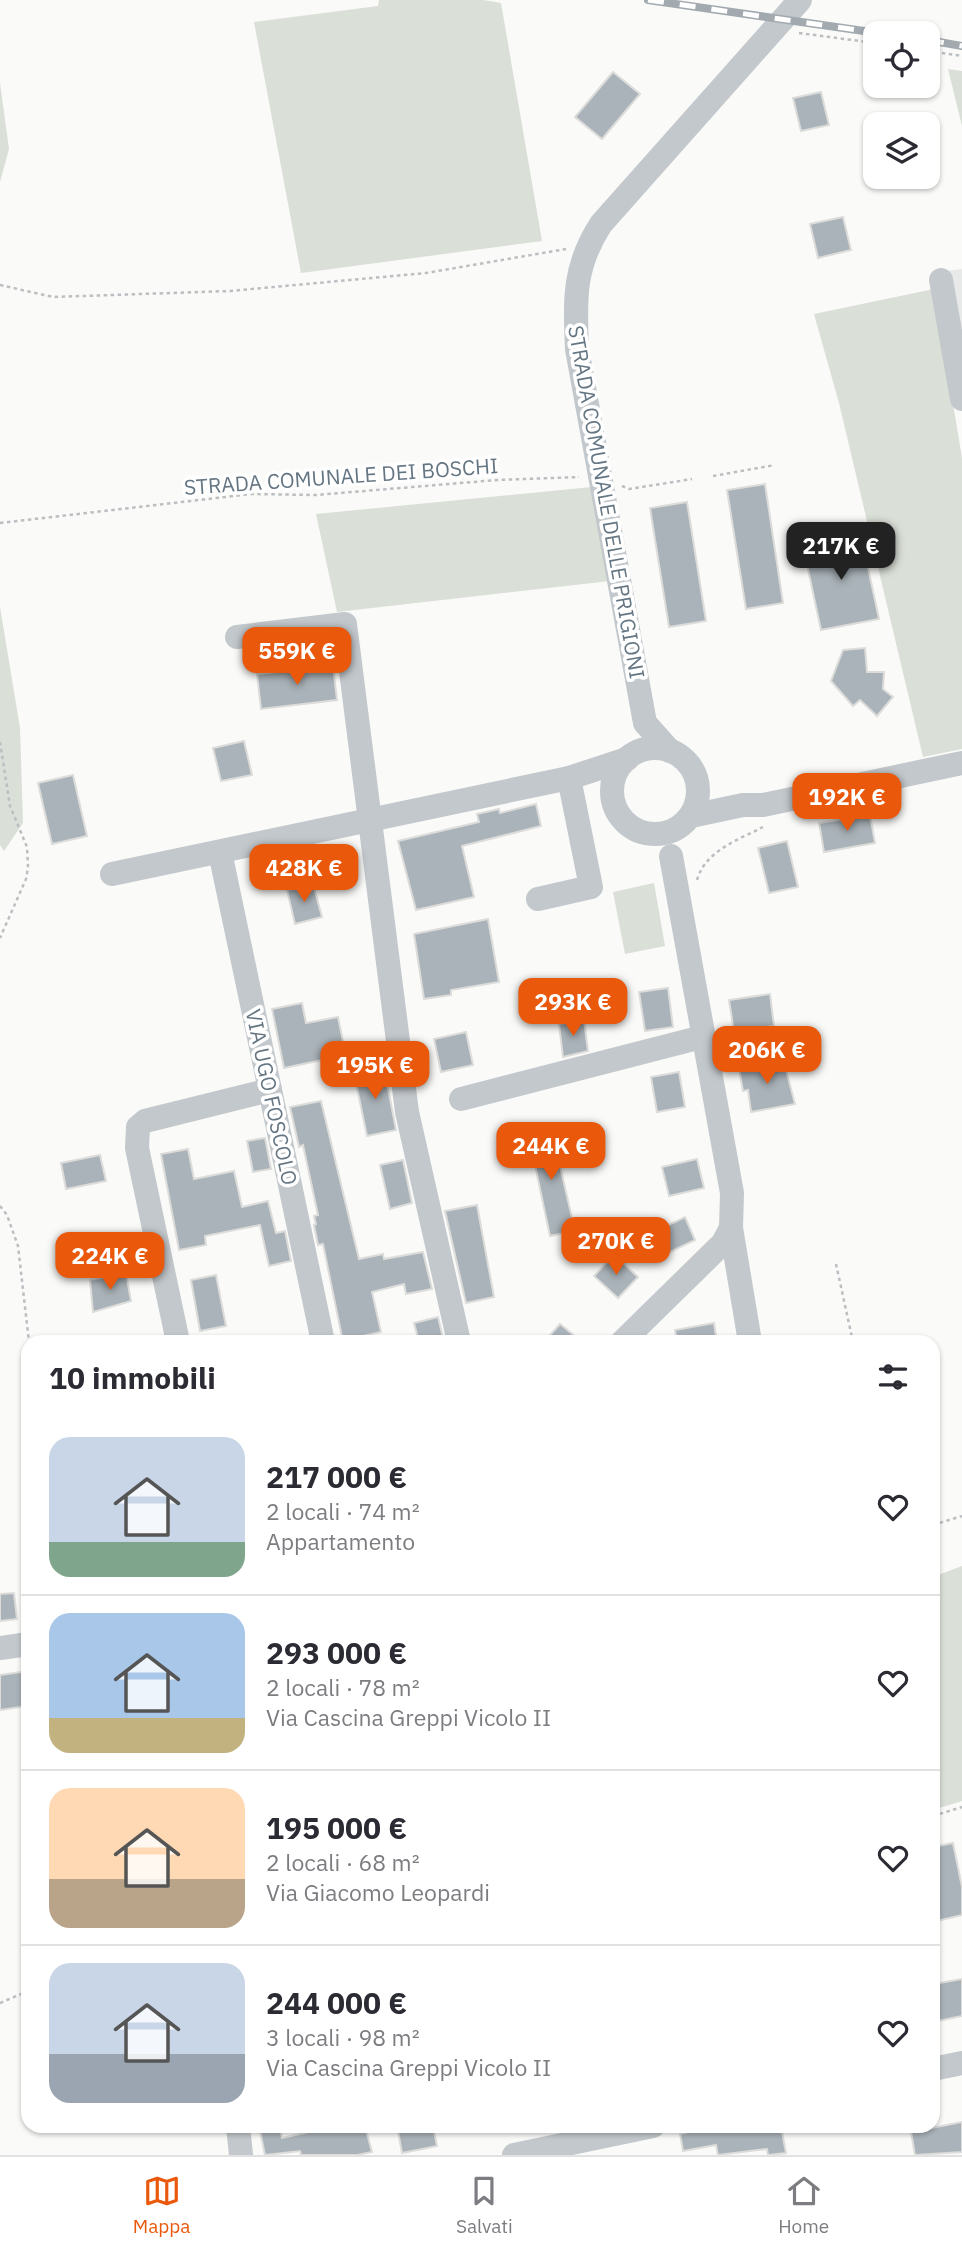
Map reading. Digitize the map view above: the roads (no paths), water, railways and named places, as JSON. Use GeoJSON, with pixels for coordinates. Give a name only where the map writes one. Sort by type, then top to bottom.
{"type":"FeatureCollection","features":[{"type":"Feature","properties":{"kind":"street","name":"STRADA COMUNALE DELLE PRIGIONI"},"geometry":{"type":"LineString","coordinates":[[645,723],[578,349],[575,294],[590,242],[601,224],[800,0]]}},
{"type":"Feature","properties":{"kind":"street"},"geometry":{"type":"LineString","coordinates":[[941,281],[962,399]]}},
{"type":"Feature","properties":{"kind":"street"},"geometry":{"type":"LineString","coordinates":[[237,637],[345,624],[407,1112],[457,1335]]}},
{"type":"Feature","properties":{"kind":"street"},"geometry":{"type":"LineString","coordinates":[[613,800],[615,778],[629,757],[645,723],[670,751]]}},
{"type":"Feature","properties":{"kind":"street"},"geometry":{"type":"LineString","coordinates":[[112,874],[569,778],[654,748],[680,756],[695,775],[722,795],[743,805]]}},
{"type":"Feature","properties":{"kind":"street"},"geometry":{"type":"LineString","coordinates":[[644,833],[668,832],[686,821],[743,805],[776,803],[962,763]]}},
{"type":"Feature","properties":{"kind":"street"},"geometry":{"type":"LineString","coordinates":[[695,775],[699,789],[671,856],[732,1193],[731,1228],[749,1335]]}},
{"type":"Feature","properties":{"kind":"street"},"geometry":{"type":"LineString","coordinates":[[569,778],[592,782],[613,800],[623,820],[644,833],[671,856]]}},
{"type":"Feature","properties":{"kind":"street"},"geometry":{"type":"LineString","coordinates":[[538,899],[592,887],[569,778]]}},
{"type":"Feature","properties":{"kind":"street","name":"VIA UGO FOSCOLO"},"geometry":{"type":"LineString","coordinates":[[220,852],[322,1335]]}},
{"type":"Feature","properties":{"kind":"street"},"geometry":{"type":"LineString","coordinates":[[461,1099],[702,1037]]}},
{"type":"Feature","properties":{"kind":"street"},"geometry":{"type":"LineString","coordinates":[[177,1335],[137,1148],[138,1127],[145,1121],[270,1090]]}},
{"type":"Feature","properties":{"kind":"street"},"geometry":{"type":"LineString","coordinates":[[629,1335],[712,1256],[731,1228]]}},
{"type":"Feature","properties":{"kind":"street"},"geometry":{"type":"LineString","coordinates":[[0,1648],[21,1645]]}},
{"type":"Feature","properties":{"kind":"street"},"geometry":{"type":"LineString","coordinates":[[940,2067],[962,2063]]}},
{"type":"Feature","properties":{"kind":"street"},"geometry":{"type":"LineString","coordinates":[[239,2133],[241,2155]]}},
{"type":"Feature","properties":{"kind":"street"},"geometry":{"type":"LineString","coordinates":[[514,2155],[581,2134]]}},
{"type":"Feature","properties":{"kind":"railway"},"geometry":{"type":"LineString","coordinates":[[648,0],[863,31]]}},
{"type":"Feature","properties":{"kind":"railway"},"geometry":{"type":"LineString","coordinates":[[940,42],[962,46]]}}]}
